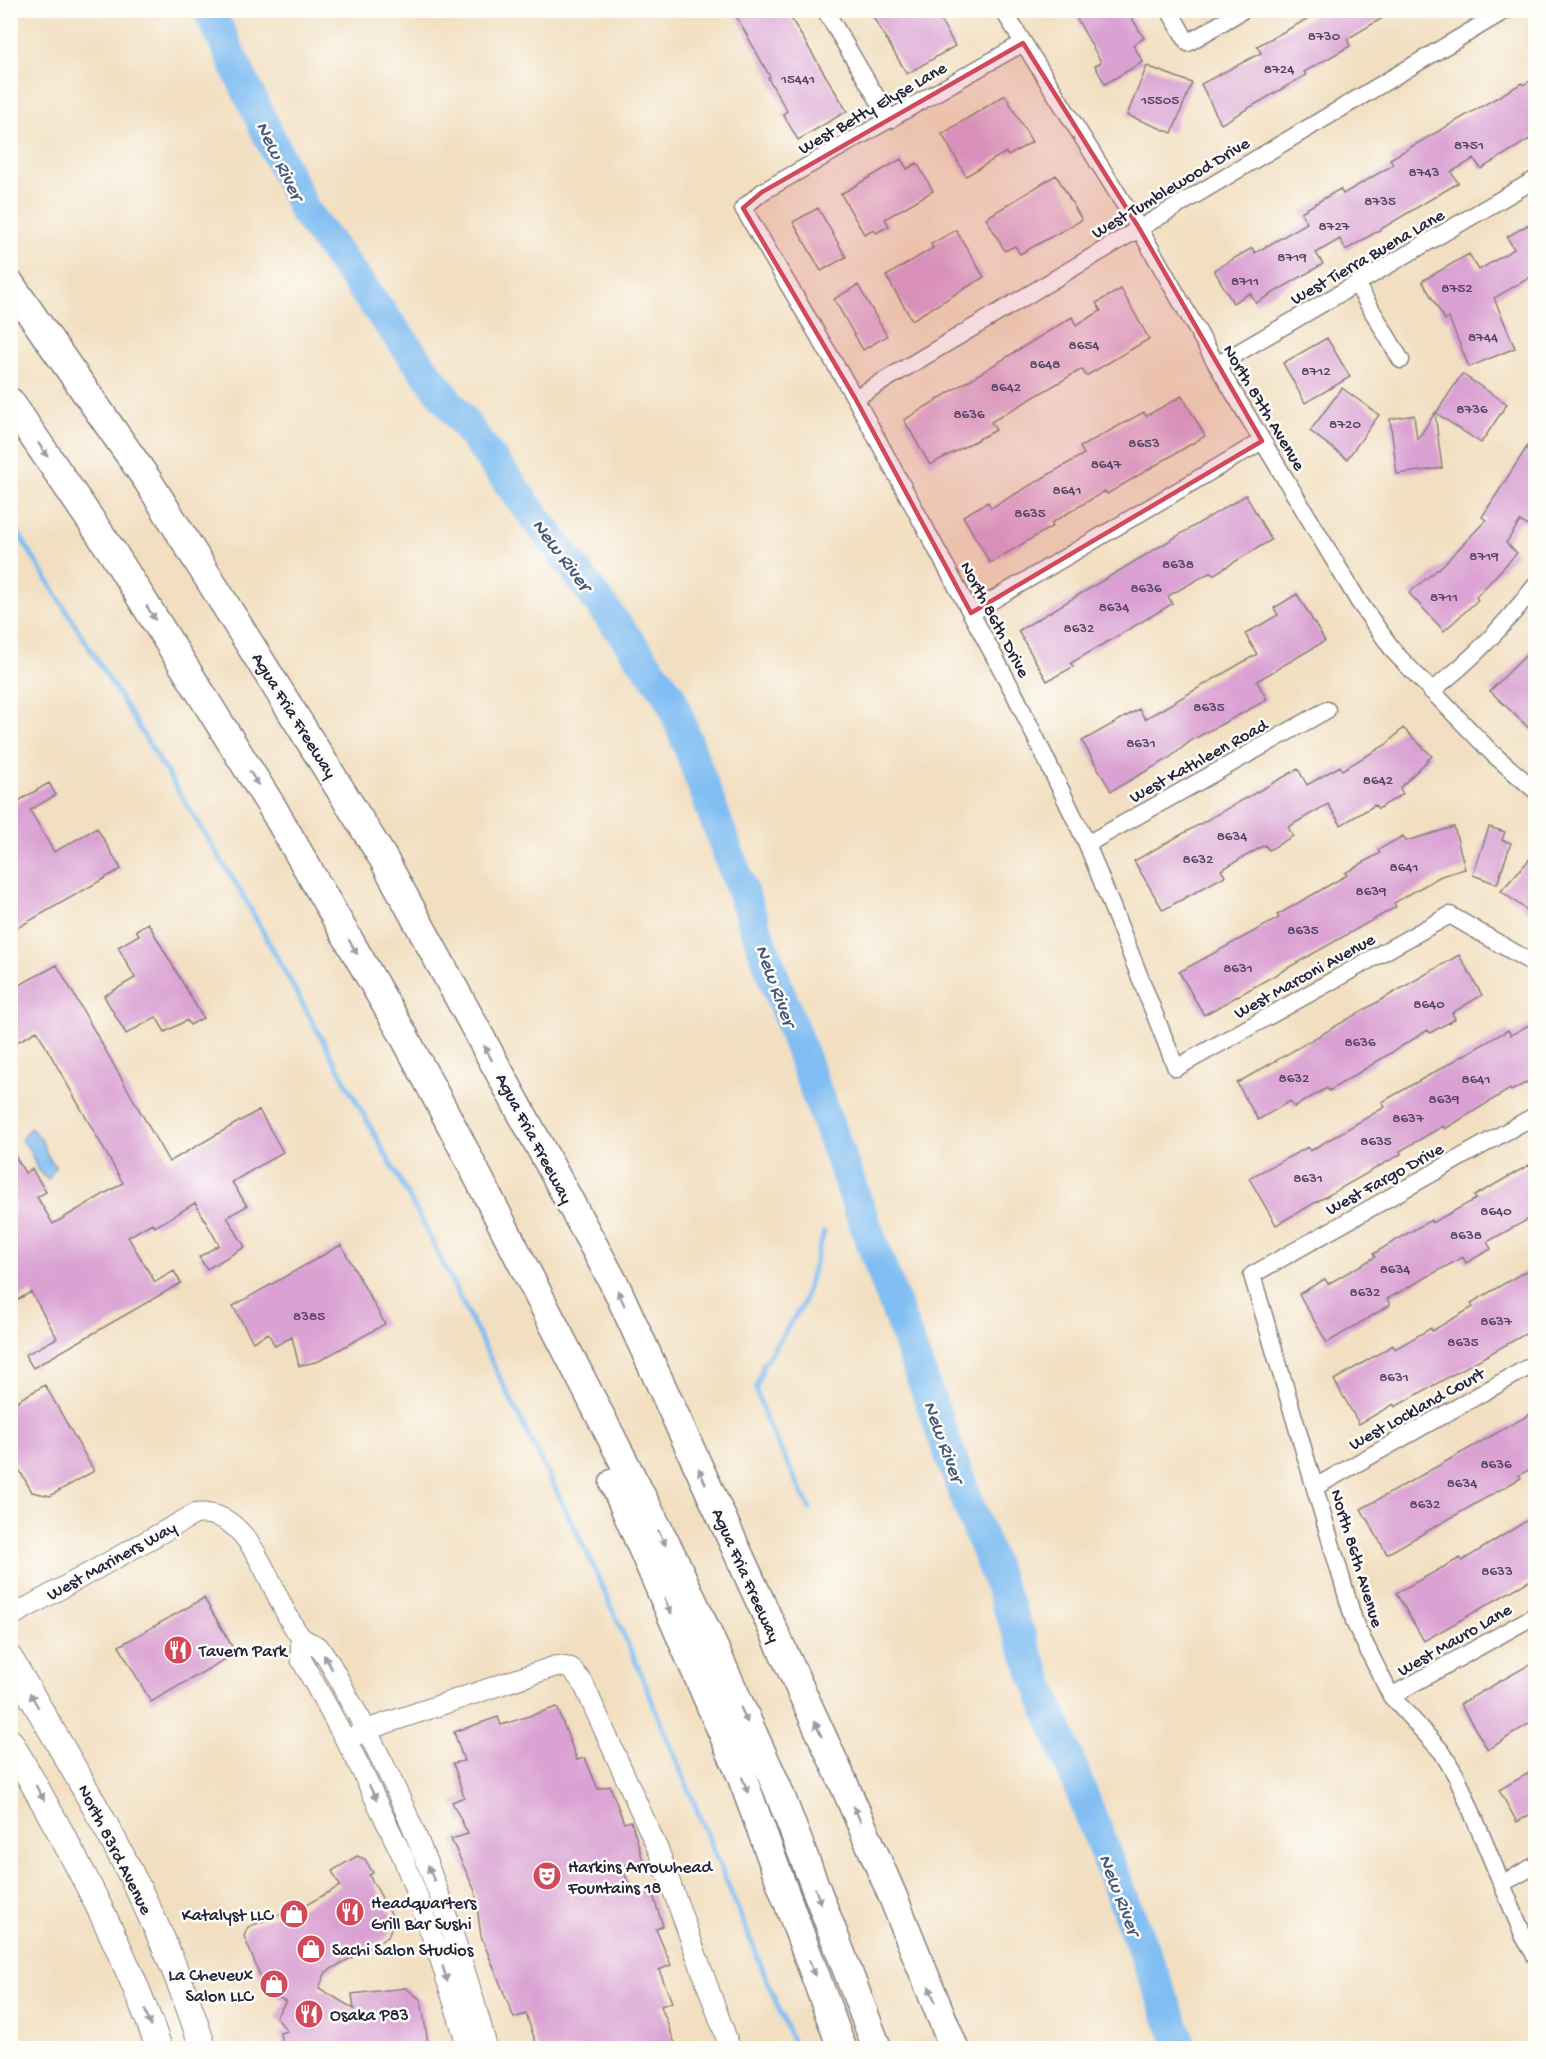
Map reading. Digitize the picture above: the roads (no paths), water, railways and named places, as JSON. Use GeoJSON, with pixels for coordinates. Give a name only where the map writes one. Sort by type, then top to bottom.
{"type":"FeatureCollection","features":[{"type":"Feature","properties":{"kind":"highway","name":"Agua Fria Freeway"},"geometry":{"type":"LineString","coordinates":[[10,284],[148,481],[383,858],[610,1277],[843,1782],[893,1897],[954,2049]]}},
{"type":"Feature","properties":{"kind":"highway"},"geometry":{"type":"LineString","coordinates":[[10,402],[113,553],[272,807],[403,1034],[689,1594],[777,1787],[877,2049]]}},
{"type":"Feature","properties":{"kind":"highway"},"geometry":{"type":"LineString","coordinates":[[492,1206],[741,1774],[842,2049]]}},
{"type":"Feature","properties":{"kind":"main road","name":"North 83rd Avenue"},"geometry":{"type":"LineString","coordinates":[[10,1659],[131,1875],[167,1950],[203,2049]]}},
{"type":"Feature","properties":{"kind":"main road"},"geometry":{"type":"LineString","coordinates":[[10,1742],[77,1859],[137,1988],[159,2049]]}},
{"type":"Feature","properties":{"kind":"street"},"geometry":{"type":"LineString","coordinates":[[825,10],[890,120]]}},
{"type":"Feature","properties":{"kind":"street","name":"North 87th Avenue"},"geometry":{"type":"LineString","coordinates":[[1003,10],[1139,228],[1217,365],[1359,602],[1395,653],[1493,754],[1536,791]]}},
{"type":"Feature","properties":{"kind":"street"},"geometry":{"type":"LineString","coordinates":[[1169,10],[1188,43],[1243,10]]}},
{"type":"Feature","properties":{"kind":"street","name":"West Tumblewood Drive"},"geometry":{"type":"LineString","coordinates":[[855,398],[1506,10]]}},
{"type":"Feature","properties":{"kind":"street","name":"West Betty Elyse Lane"},"geometry":{"type":"LineString","coordinates":[[743,208],[762,192],[1023,42]]}},
{"type":"Feature","properties":{"kind":"street","name":"West Tierra Buena Lane"},"geometry":{"type":"LineString","coordinates":[[1217,365],[1536,179]]}},
{"type":"Feature","properties":{"kind":"street","name":"North 86th Drive"},"geometry":{"type":"LineString","coordinates":[[743,208],[855,398],[1014,693],[1087,844],[1176,1068]]}},
{"type":"Feature","properties":{"kind":"street"},"geometry":{"type":"LineString","coordinates":[[1357,285],[1401,360]]}},
{"type":"Feature","properties":{"kind":"street"},"geometry":{"type":"LineString","coordinates":[[971,613],[1262,441]]}},
{"type":"Feature","properties":{"kind":"street"},"geometry":{"type":"LineString","coordinates":[[1431,691],[1455,673],[1505,624],[1536,585]]}},
{"type":"Feature","properties":{"kind":"street","name":"West Kathleen Road"},"geometry":{"type":"LineString","coordinates":[[1087,844],[1327,710]]}},
{"type":"Feature","properties":{"kind":"street","name":"West Marconi Avenue"},"geometry":{"type":"LineString","coordinates":[[1176,1068],[1450,915],[1536,965]]}},
{"type":"Feature","properties":{"kind":"street","name":"West Fargo Drive"},"geometry":{"type":"LineString","coordinates":[[1252,1275],[1536,1115]]}},
{"type":"Feature","properties":{"kind":"street","name":"North 86th Avenue"},"geometry":{"type":"LineString","coordinates":[[1252,1275],[1354,1624],[1391,1696],[1442,1752],[1458,1779],[1503,1882],[1524,1937],[1536,1957]]}},
{"type":"Feature","properties":{"kind":"street","name":"West Lockland Court"},"geometry":{"type":"LineString","coordinates":[[1315,1487],[1536,1363]]}},
{"type":"Feature","properties":{"kind":"street","name":"West Mariners Way"},"geometry":{"type":"LineString","coordinates":[[10,1617],[183,1519],[195,1514],[215,1513],[232,1522],[246,1540],[301,1637]]}},
{"type":"Feature","properties":{"kind":"street","name":"West Mauro Lane"},"geometry":{"type":"LineString","coordinates":[[1391,1696],[1536,1615]]}},
{"type":"Feature","properties":{"kind":"street"},"geometry":{"type":"LineString","coordinates":[[301,1637],[320,1648],[366,1730],[407,1814],[442,1901],[475,2004],[485,2040],[485,2049]]}},
{"type":"Feature","properties":{"kind":"street"},"geometry":{"type":"LineString","coordinates":[[301,1637],[301,1659],[387,1822],[414,1885],[468,2049]]}},
{"type":"Feature","properties":{"kind":"street"},"geometry":{"type":"LineString","coordinates":[[346,1741],[366,1730],[556,1665],[571,1668],[583,1683],[659,1852],[730,2049]]}},
{"type":"Feature","properties":{"kind":"street"},"geometry":{"type":"LineString","coordinates":[[1503,1882],[1536,1865]]}},
{"type":"Feature","properties":{"kind":"water"},"geometry":{"type":"Polygon","coordinates":[[[30,1128],[40,1138],[49,1158],[56,1166],[48,1180],[39,1170],[29,1149],[21,1140],[30,1128]]]}},
{"type":"Feature","properties":{"kind":"waterway","name":"New River"},"geometry":{"type":"LineString","coordinates":[[209,10],[305,212],[670,696],[972,1514],[1182,2048]]}},
{"type":"Feature","properties":{"kind":"waterway"},"geometry":{"type":"LineString","coordinates":[[10,520],[241,892],[420,1217],[588,1555],[639,1669],[795,2048]]}},
{"type":"Feature","properties":{"kind":"waterway"},"geometry":{"type":"LineString","coordinates":[[810,1509],[767,1422],[756,1390],[763,1365],[803,1304],[824,1232]]}},
{"type":"Feature","properties":{"kind":"place","name":"Tavern Park"},"geometry":{"type":"Point","coordinates":[178,1650]}},
{"type":"Feature","properties":{"kind":"place","name":"Harkins Arrowhead Fountains 18"},"geometry":{"type":"Point","coordinates":[547,1876]}},
{"type":"Feature","properties":{"kind":"place","name":"Headquarters Grill Bar Sushi"},"geometry":{"type":"Point","coordinates":[350,1912]}},
{"type":"Feature","properties":{"kind":"place","name":"Katalyst LLC"},"geometry":{"type":"Point","coordinates":[294,1914]}},
{"type":"Feature","properties":{"kind":"place","name":"Sachi Salon Studios"},"geometry":{"type":"Point","coordinates":[311,1949]}},
{"type":"Feature","properties":{"kind":"place","name":"La Cheveux Salon LLC"},"geometry":{"type":"Point","coordinates":[274,1984]}},
{"type":"Feature","properties":{"kind":"place","name":"Osaka P83"},"geometry":{"type":"Point","coordinates":[309,2014]}}]}
